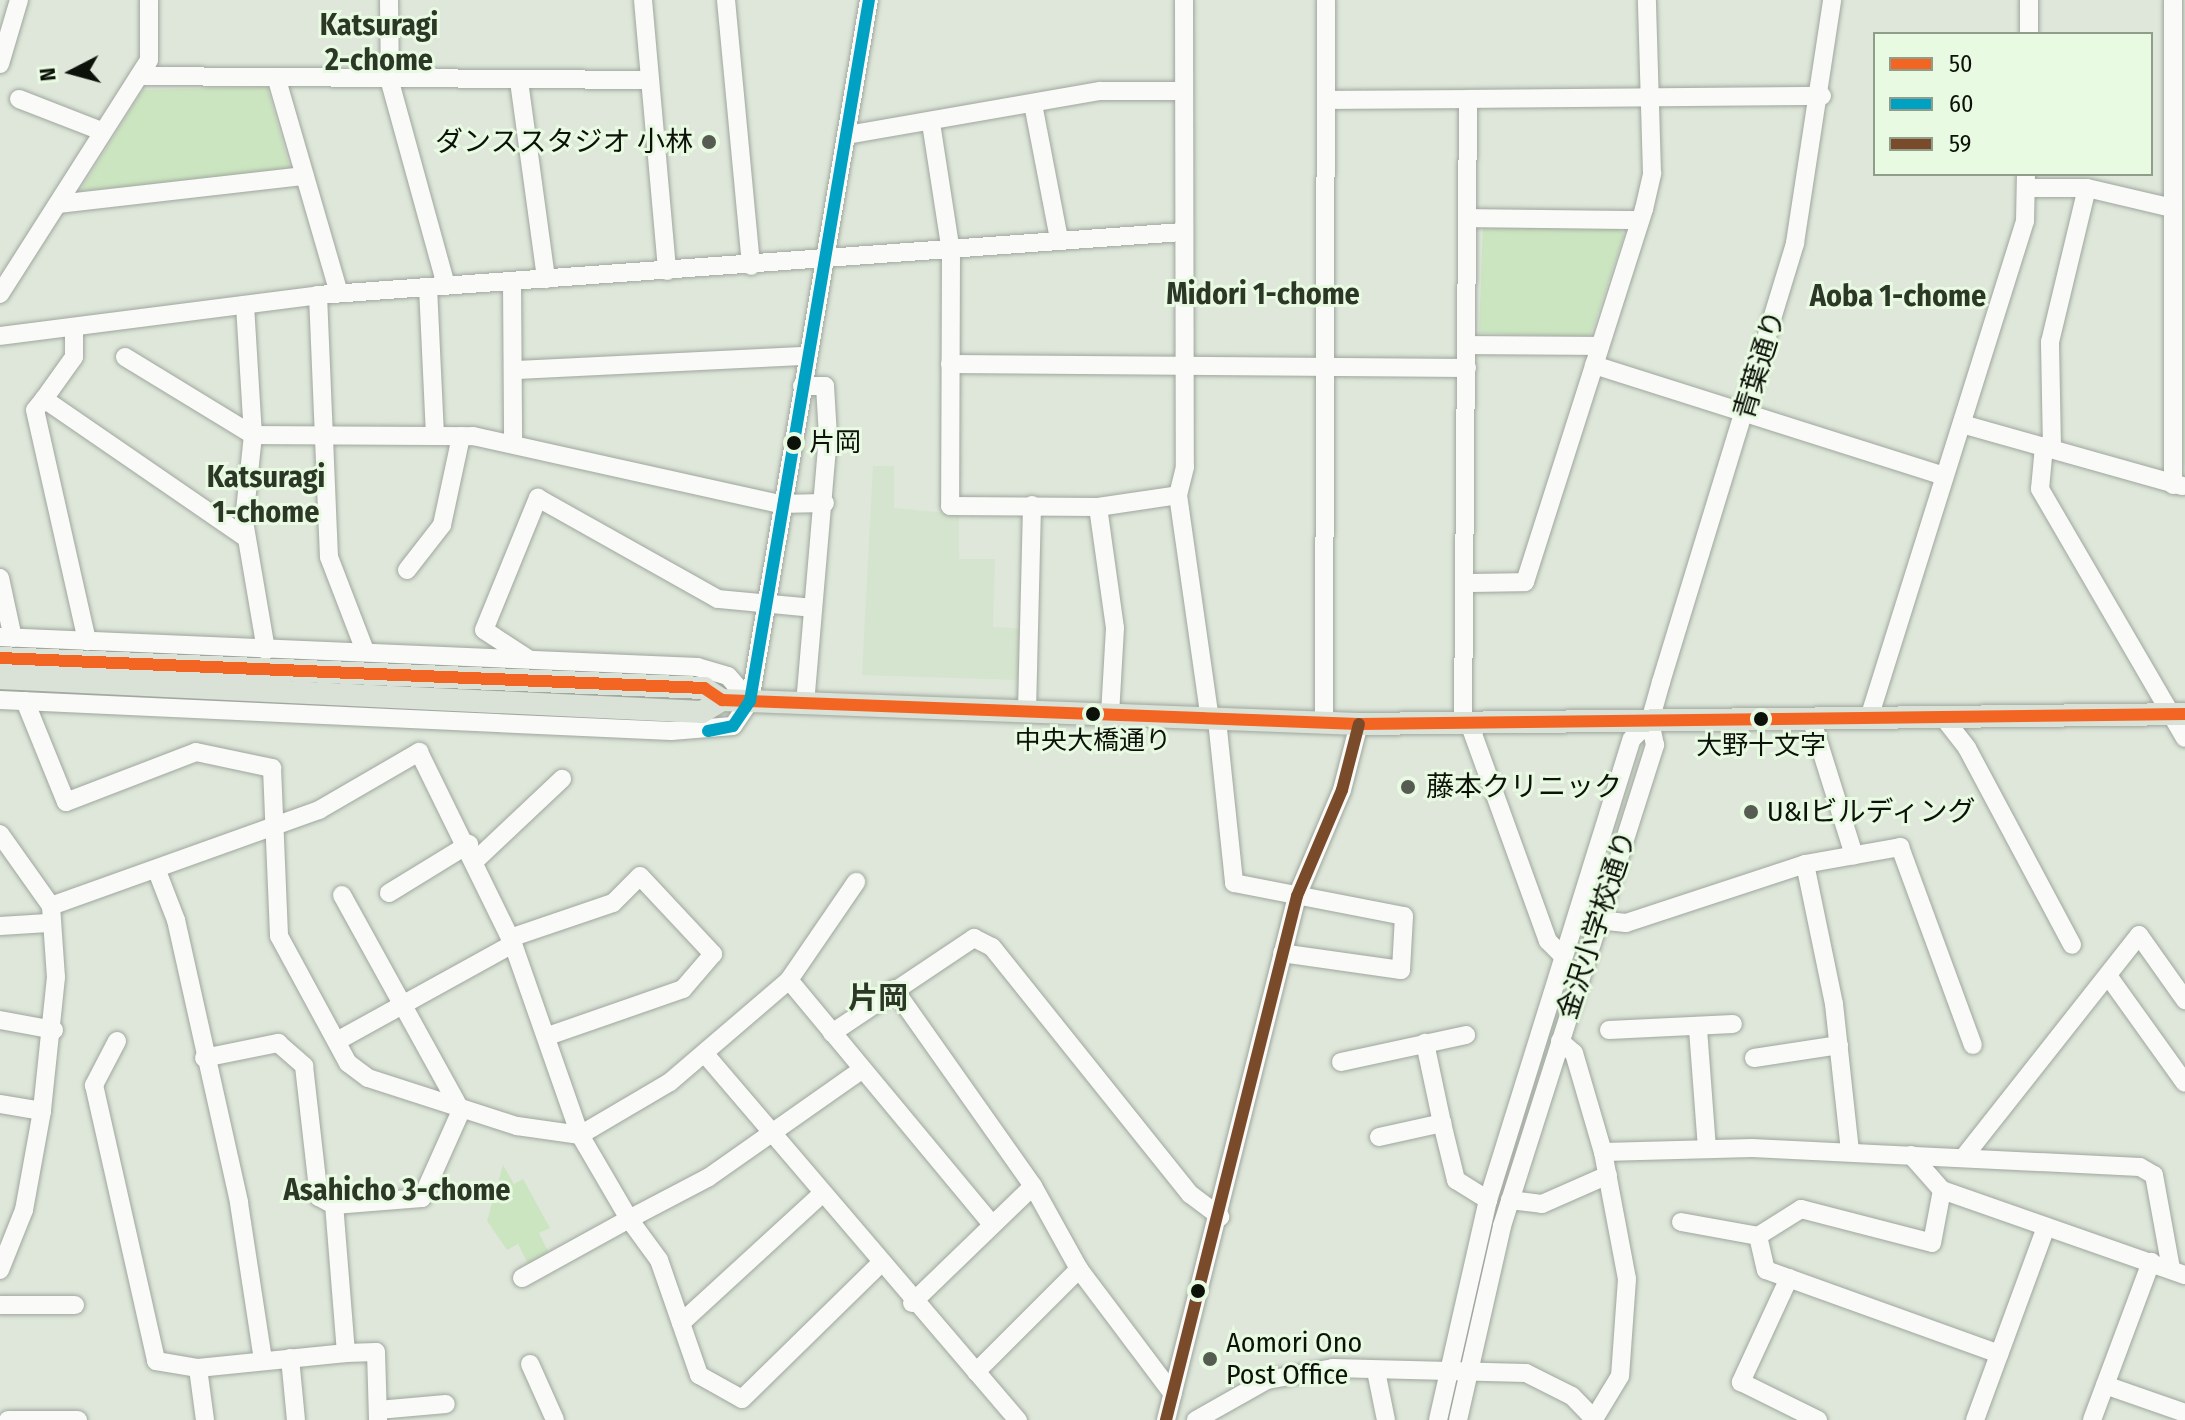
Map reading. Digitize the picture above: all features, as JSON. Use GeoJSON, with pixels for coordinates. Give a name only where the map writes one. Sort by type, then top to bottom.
{"type":"FeatureCollection","features":[{"type":"Feature","properties":{"kind":"main road"},"geometry":{"type":"LineString","coordinates":[[0,658],[87,662],[702,712],[722,700],[1359,724],[2179,714]]}},
{"type":"Feature","properties":{"kind":"main road"},"geometry":{"type":"LineString","coordinates":[[0,678],[87,662]]}},
{"type":"Feature","properties":{"kind":"street"},"geometry":{"type":"LineString","coordinates":[[0,64],[19,0]]}},
{"type":"Feature","properties":{"kind":"street"},"geometry":{"type":"LineString","coordinates":[[0,294],[149,60],[149,0]]}},
{"type":"Feature","properties":{"kind":"street"},"geometry":{"type":"LineString","coordinates":[[389,0],[390,82],[437,286],[435,435]]}},
{"type":"Feature","properties":{"kind":"street"},"geometry":{"type":"LineString","coordinates":[[643,0],[667,271]]}},
{"type":"Feature","properties":{"kind":"street"},"geometry":{"type":"LineString","coordinates":[[726,0],[751,266]]}},
{"type":"Feature","properties":{"kind":"street"},"geometry":{"type":"LineString","coordinates":[[0,700],[686,731],[733,726],[750,701],[762,604],[869,0]]}},
{"type":"Feature","properties":{"kind":"street"},"geometry":{"type":"LineString","coordinates":[[1184,0],[1178,495],[1214,720],[1234,883],[1404,916],[1401,970],[1282,953]]}},
{"type":"Feature","properties":{"kind":"street"},"geometry":{"type":"LineString","coordinates":[[1324,723],[1326,0]]}},
{"type":"Feature","properties":{"kind":"street"},"geometry":{"type":"LineString","coordinates":[[1464,583],[1525,582],[1640,220],[1652,173],[1647,0]]}},
{"type":"Feature","properties":{"kind":"street","name":"青葉通り"},"geometry":{"type":"LineString","coordinates":[[1650,721],[1746,413],[1795,243],[1822,96],[1832,0]]}},
{"type":"Feature","properties":{"kind":"street"},"geometry":{"type":"LineString","coordinates":[[2029,0],[2029,32]]}},
{"type":"Feature","properties":{"kind":"street"},"geometry":{"type":"LineString","coordinates":[[1962,424],[2179,486],[2172,208],[2173,0]]}},
{"type":"Feature","properties":{"kind":"street"},"geometry":{"type":"LineString","coordinates":[[139,76],[390,82],[649,80]]}},
{"type":"Feature","properties":{"kind":"street"},"geometry":{"type":"LineString","coordinates":[[277,80],[339,293]]}},
{"type":"Feature","properties":{"kind":"street"},"geometry":{"type":"LineString","coordinates":[[519,81],[546,279]]}},
{"type":"Feature","properties":{"kind":"street"},"geometry":{"type":"LineString","coordinates":[[847,135],[931,123],[1100,91],[1181,91]]}},
{"type":"Feature","properties":{"kind":"street"},"geometry":{"type":"LineString","coordinates":[[1326,100],[1822,96]]}},
{"type":"Feature","properties":{"kind":"street"},"geometry":{"type":"LineString","coordinates":[[19,99],[101,131]]}},
{"type":"Feature","properties":{"kind":"street"},"geometry":{"type":"LineString","coordinates":[[1468,99],[1464,583],[1466,723],[1548,941],[1563,956]]}},
{"type":"Feature","properties":{"kind":"street"},"geometry":{"type":"LineString","coordinates":[[1033,104],[1059,239]]}},
{"type":"Feature","properties":{"kind":"street"},"geometry":{"type":"LineString","coordinates":[[931,123],[951,252],[950,506],[1098,507],[1178,495]]}},
{"type":"Feature","properties":{"kind":"street"},"geometry":{"type":"LineString","coordinates":[[58,204],[304,176]]}},
{"type":"Feature","properties":{"kind":"street"},"geometry":{"type":"LineString","coordinates":[[1869,718],[2025,221],[2026,181],[2087,188],[2172,208]]}},
{"type":"Feature","properties":{"kind":"street"},"geometry":{"type":"LineString","coordinates":[[2087,188],[2050,342],[2048,447],[2040,489],[2179,714],[2185,738]]}},
{"type":"Feature","properties":{"kind":"street"},"geometry":{"type":"LineString","coordinates":[[1468,218],[1640,220]]}},
{"type":"Feature","properties":{"kind":"street"},"geometry":{"type":"LineString","coordinates":[[0,336],[339,293],[951,252],[1059,239],[1183,232]]}},
{"type":"Feature","properties":{"kind":"street"},"geometry":{"type":"LineString","coordinates":[[512,281],[517,370],[513,442]]}},
{"type":"Feature","properties":{"kind":"street"},"geometry":{"type":"LineString","coordinates":[[318,295],[332,574],[365,651]]}},
{"type":"Feature","properties":{"kind":"street"},"geometry":{"type":"LineString","coordinates":[[245,305],[253,435],[246,538],[266,650]]}},
{"type":"Feature","properties":{"kind":"street"},"geometry":{"type":"LineString","coordinates":[[74,328],[74,357],[35,410],[87,662]]}},
{"type":"Feature","properties":{"kind":"street"},"geometry":{"type":"LineString","coordinates":[[1468,345],[1600,346]]}},
{"type":"Feature","properties":{"kind":"street"},"geometry":{"type":"LineString","coordinates":[[517,370],[807,356]]}},
{"type":"Feature","properties":{"kind":"street"},"geometry":{"type":"LineString","coordinates":[[125,357],[253,435],[435,435],[513,442],[779,504],[825,503]]}},
{"type":"Feature","properties":{"kind":"street"},"geometry":{"type":"LineString","coordinates":[[950,364],[1467,368]]}},
{"type":"Feature","properties":{"kind":"street"},"geometry":{"type":"LineString","coordinates":[[1594,365],[1944,476]]}},
{"type":"Feature","properties":{"kind":"street"},"geometry":{"type":"LineString","coordinates":[[802,386],[825,386],[825,503],[805,702]]}},
{"type":"Feature","properties":{"kind":"street"},"geometry":{"type":"LineString","coordinates":[[44,399],[246,538]]}},
{"type":"Feature","properties":{"kind":"street"},"geometry":{"type":"LineString","coordinates":[[407,570],[442,525],[461,436]]}},
{"type":"Feature","properties":{"kind":"street"},"geometry":{"type":"LineString","coordinates":[[527,658],[484,630],[538,498],[718,599],[813,608]]}},
{"type":"Feature","properties":{"kind":"street"},"geometry":{"type":"LineString","coordinates":[[1027,711],[1032,505]]}},
{"type":"Feature","properties":{"kind":"street"},"geometry":{"type":"LineString","coordinates":[[1098,507],[1115,628],[1110,715]]}},
{"type":"Feature","properties":{"kind":"street"},"geometry":{"type":"LineString","coordinates":[[0,578],[7,638],[87,662],[266,650],[365,651],[697,667],[728,676],[750,701]]}},
{"type":"Feature","properties":{"kind":"street"},"geometry":{"type":"LineString","coordinates":[[25,701],[66,802],[196,752],[272,768],[279,936],[337,1041],[368,1078],[461,1111],[580,1135],[628,1111],[705,1054],[789,980],[856,882]]}},
{"type":"Feature","properties":{"kind":"street"},"geometry":{"type":"LineString","coordinates":[[1943,717],[1967,748],[2072,945]]}},
{"type":"Feature","properties":{"kind":"street"},"geometry":{"type":"LineString","coordinates":[[1811,718],[1854,855]]}},
{"type":"Feature","properties":{"kind":"street","name":"金沢小学校通り"},"geometry":{"type":"LineString","coordinates":[[1458,1420],[1465,1372],[1510,1200],[1655,745],[1650,721]]}},
{"type":"Feature","properties":{"kind":"street","name":"金沢小学校通り"},"geometry":{"type":"LineString","coordinates":[[1438,1420],[1446,1373],[1488,1200],[1632,739],[1650,721]]}},
{"type":"Feature","properties":{"kind":"street"},"geometry":{"type":"LineString","coordinates":[[1166,1420],[1220,1217],[1297,896],[1342,790],[1359,724]]}},
{"type":"Feature","properties":{"kind":"street"},"geometry":{"type":"LineString","coordinates":[[0,926],[50,914],[276,826],[419,752],[473,852],[511,941],[548,1036],[580,1135],[629,1219],[659,1260],[699,1375],[742,1399],[880,1264]]}},
{"type":"Feature","properties":{"kind":"street"},"geometry":{"type":"LineString","coordinates":[[389,893],[473,852],[562,779]]}},
{"type":"Feature","properties":{"kind":"street"},"geometry":{"type":"LineString","coordinates":[[0,834],[50,914],[54,1030],[24,1210],[0,1270]]}},
{"type":"Feature","properties":{"kind":"street"},"geometry":{"type":"LineString","coordinates":[[1598,920],[1626,923],[1805,864],[1900,847],[1973,1045]]}},
{"type":"Feature","properties":{"kind":"street"},"geometry":{"type":"LineString","coordinates":[[1805,864],[1839,1045],[1850,1151]]}},
{"type":"Feature","properties":{"kind":"street"},"geometry":{"type":"LineString","coordinates":[[157,871],[176,920],[204,1058],[239,1203],[263,1360]]}},
{"type":"Feature","properties":{"kind":"street"},"geometry":{"type":"LineString","coordinates":[[337,1041],[511,941],[613,903],[640,876],[713,954],[683,989],[548,1036]]}},
{"type":"Feature","properties":{"kind":"street"},"geometry":{"type":"LineString","coordinates":[[342,895],[461,1111]]}},
{"type":"Feature","properties":{"kind":"street"},"geometry":{"type":"LineString","coordinates":[[1963,1158],[2109,977],[2139,935],[2185,1000]]}},
{"type":"Feature","properties":{"kind":"street"},"geometry":{"type":"LineString","coordinates":[[832,1033],[966,938],[992,947],[1190,1194],[1220,1217]]}},
{"type":"Feature","properties":{"kind":"street"},"geometry":{"type":"LineString","coordinates":[[2109,977],[2185,1083]]}},
{"type":"Feature","properties":{"kind":"street"},"geometry":{"type":"LineString","coordinates":[[789,980],[990,1222]]}},
{"type":"Feature","properties":{"kind":"street"},"geometry":{"type":"LineString","coordinates":[[894,989],[1033,1186],[1079,1269],[1173,1394]]}},
{"type":"Feature","properties":{"kind":"street"},"geometry":{"type":"LineString","coordinates":[[0,1020],[54,1030]]}},
{"type":"Feature","properties":{"kind":"street"},"geometry":{"type":"LineString","coordinates":[[1609,1030],[1698,1029],[1733,1024]]}},
{"type":"Feature","properties":{"kind":"street"},"geometry":{"type":"LineString","coordinates":[[1698,1029],[1707,1149]]}},
{"type":"Feature","properties":{"kind":"street"},"geometry":{"type":"LineString","coordinates":[[1341,1062],[1466,1035]]}},
{"type":"Feature","properties":{"kind":"street"},"geometry":{"type":"LineString","coordinates":[[117,1041],[94,1085],[156,1361],[198,1368],[376,1352],[378,1415],[446,1404]]}},
{"type":"Feature","properties":{"kind":"street"},"geometry":{"type":"LineString","coordinates":[[1196,1420],[1289,1372],[1376,1371],[1537,1376],[1572,1396],[1594,1420],[1615,1391],[1627,1333],[1624,1248],[1603,1152],[1574,1053],[1560,1041]]}},
{"type":"Feature","properties":{"kind":"street"},"geometry":{"type":"LineString","coordinates":[[204,1058],[278,1043],[304,1066],[319,1197],[334,1205],[422,1198],[461,1111]]}},
{"type":"Feature","properties":{"kind":"street"},"geometry":{"type":"LineString","coordinates":[[1425,1043],[1456,1180],[1488,1200]]}},
{"type":"Feature","properties":{"kind":"street"},"geometry":{"type":"LineString","coordinates":[[1754,1058],[1839,1045]]}},
{"type":"Feature","properties":{"kind":"street"},"geometry":{"type":"LineString","coordinates":[[705,1054],[912,1303],[1018,1420]]}},
{"type":"Feature","properties":{"kind":"street"},"geometry":{"type":"LineString","coordinates":[[522,1278],[774,1135],[861,1070]]}},
{"type":"Feature","properties":{"kind":"street"},"geometry":{"type":"LineString","coordinates":[[0,1104],[42,1111]]}},
{"type":"Feature","properties":{"kind":"street"},"geometry":{"type":"LineString","coordinates":[[1379,1137],[1442,1123]]}},
{"type":"Feature","properties":{"kind":"street"},"geometry":{"type":"LineString","coordinates":[[1603,1152],[1707,1149],[1850,1151],[2140,1167],[2154,1175],[2178,1272]]}},
{"type":"Feature","properties":{"kind":"street"},"geometry":{"type":"LineString","coordinates":[[1911,1155],[1942,1190],[2178,1272]]}},
{"type":"Feature","properties":{"kind":"street"},"geometry":{"type":"LineString","coordinates":[[1510,1200],[1542,1204],[1608,1175]]}},
{"type":"Feature","properties":{"kind":"street"},"geometry":{"type":"LineString","coordinates":[[912,1303],[990,1222],[1033,1186]]}},
{"type":"Feature","properties":{"kind":"street"},"geometry":{"type":"LineString","coordinates":[[1681,1222],[1758,1236],[1801,1209],[1932,1243],[1942,1190]]}},
{"type":"Feature","properties":{"kind":"street"},"geometry":{"type":"LineString","coordinates":[[681,1323],[822,1194]]}},
{"type":"Feature","properties":{"kind":"street"},"geometry":{"type":"LineString","coordinates":[[334,1205],[346,1353]]}},
{"type":"Feature","properties":{"kind":"street"},"geometry":{"type":"LineString","coordinates":[[1975,1420],[2046,1227]]}},
{"type":"Feature","properties":{"kind":"street"},"geometry":{"type":"LineString","coordinates":[[1758,1236],[1759,1263],[1789,1278],[1999,1354]]}},
{"type":"Feature","properties":{"kind":"street"},"geometry":{"type":"LineString","coordinates":[[2092,1420],[2151,1262]]}},
{"type":"Feature","properties":{"kind":"street"},"geometry":{"type":"LineString","coordinates":[[976,1372],[1079,1269]]}},
{"type":"Feature","properties":{"kind":"street"},"geometry":{"type":"LineString","coordinates":[[1789,1278],[1741,1382],[1818,1420]]}},
{"type":"Feature","properties":{"kind":"street"},"geometry":{"type":"LineString","coordinates":[[0,1305],[75,1305]]}},
{"type":"Feature","properties":{"kind":"street"},"geometry":{"type":"LineString","coordinates":[[290,1358],[296,1420]]}},
{"type":"Feature","properties":{"kind":"street"},"geometry":{"type":"LineString","coordinates":[[530,1364],[555,1420]]}},
{"type":"Feature","properties":{"kind":"street"},"geometry":{"type":"LineString","coordinates":[[198,1368],[199,1420]]}},
{"type":"Feature","properties":{"kind":"street"},"geometry":{"type":"LineString","coordinates":[[1376,1371],[1386,1420]]}},
{"type":"Feature","properties":{"kind":"street"},"geometry":{"type":"LineString","coordinates":[[2105,1385],[2185,1413]]}},
{"type":"Feature","properties":{"kind":"street"},"geometry":{"type":"LineString","coordinates":[[5,1417],[78,1420]]}},
{"type":"Feature","properties":{"kind":"shaded area"},"geometry":{"type":"Polygon","coordinates":[[[267,87],[291,172],[80,191],[143,90],[267,87]]]}},
{"type":"Feature","properties":{"kind":"shaded area"},"geometry":{"type":"Polygon","coordinates":[[[2181,200],[2185,200],[2185,466],[2182,463],[2181,200]]]}},
{"type":"Feature","properties":{"kind":"shaded area"},"geometry":{"type":"Polygon","coordinates":[[[1483,226],[1618,227],[1624,235],[1590,337],[1479,333],[1483,226]]]}},
{"type":"Feature","properties":{"kind":"shaded area"},"geometry":{"type":"Polygon","coordinates":[[[873,466],[894,466],[894,508],[959,514],[959,559],[995,559],[993,627],[1024,629],[1022,680],[862,675],[873,466]]]}},
{"type":"Feature","properties":{"kind":"shaded area"},"geometry":{"type":"Polygon","coordinates":[[[503,1165],[514,1184],[523,1179],[550,1228],[539,1233],[549,1253],[528,1264],[518,1244],[507,1250],[487,1221],[503,1165]]]}},
{"type":"Feature","properties":{"kind":"transit line","name":"60"},"geometry":{"type":"LineString","coordinates":[[708,731],[733,726],[750,701],[869,0]]}},
{"type":"Feature","properties":{"kind":"transit line","name":"50"},"geometry":{"type":"LineString","coordinates":[[0,658],[704,688],[722,700],[1359,724],[2185,714]]}},
{"type":"Feature","properties":{"kind":"transit line","name":"59"},"geometry":{"type":"LineString","coordinates":[[1166,1420],[1297,896],[1342,790],[1359,724]]}},
{"type":"Feature","properties":{"kind":"place","name":"ダンススタジオ 小林"},"geometry":{"type":"Point","coordinates":[709,142]}},
{"type":"Feature","properties":{"kind":"place","name":"片岡"},"geometry":{"type":"Point","coordinates":[794,443]}},
{"type":"Feature","properties":{"kind":"place","name":"中央大橋通り"},"geometry":{"type":"Point","coordinates":[1093,714]}},
{"type":"Feature","properties":{"kind":"place","name":"大野十文字"},"geometry":{"type":"Point","coordinates":[1761,719]}},
{"type":"Feature","properties":{"kind":"place","name":"藤本クリニック"},"geometry":{"type":"Point","coordinates":[1408,787]}},
{"type":"Feature","properties":{"kind":"place","name":"U&Iビルディング"},"geometry":{"type":"Point","coordinates":[1751,812]}},
{"type":"Feature","properties":{"kind":"place","name":"Aomori Ono Post Office"},"geometry":{"type":"Point","coordinates":[1210,1359]}},
{"type":"Feature","properties":{"kind":"district","name":"Katsuragi 2-chome"},"geometry":{"type":"Point","coordinates":[379,42]}},
{"type":"Feature","properties":{"kind":"district","name":"Midori 1-chome"},"geometry":{"type":"Point","coordinates":[1263,294]}},
{"type":"Feature","properties":{"kind":"district","name":"Aoba 1-chome"},"geometry":{"type":"Point","coordinates":[1898,296]}},
{"type":"Feature","properties":{"kind":"district","name":"Katsuragi 1-chome"},"geometry":{"type":"Point","coordinates":[266,494]}},
{"type":"Feature","properties":{"kind":"district","name":"片岡"},"geometry":{"type":"Point","coordinates":[878,998]}},
{"type":"Feature","properties":{"kind":"district","name":"Asahicho 3-chome"},"geometry":{"type":"Point","coordinates":[397,1190]}}]}
